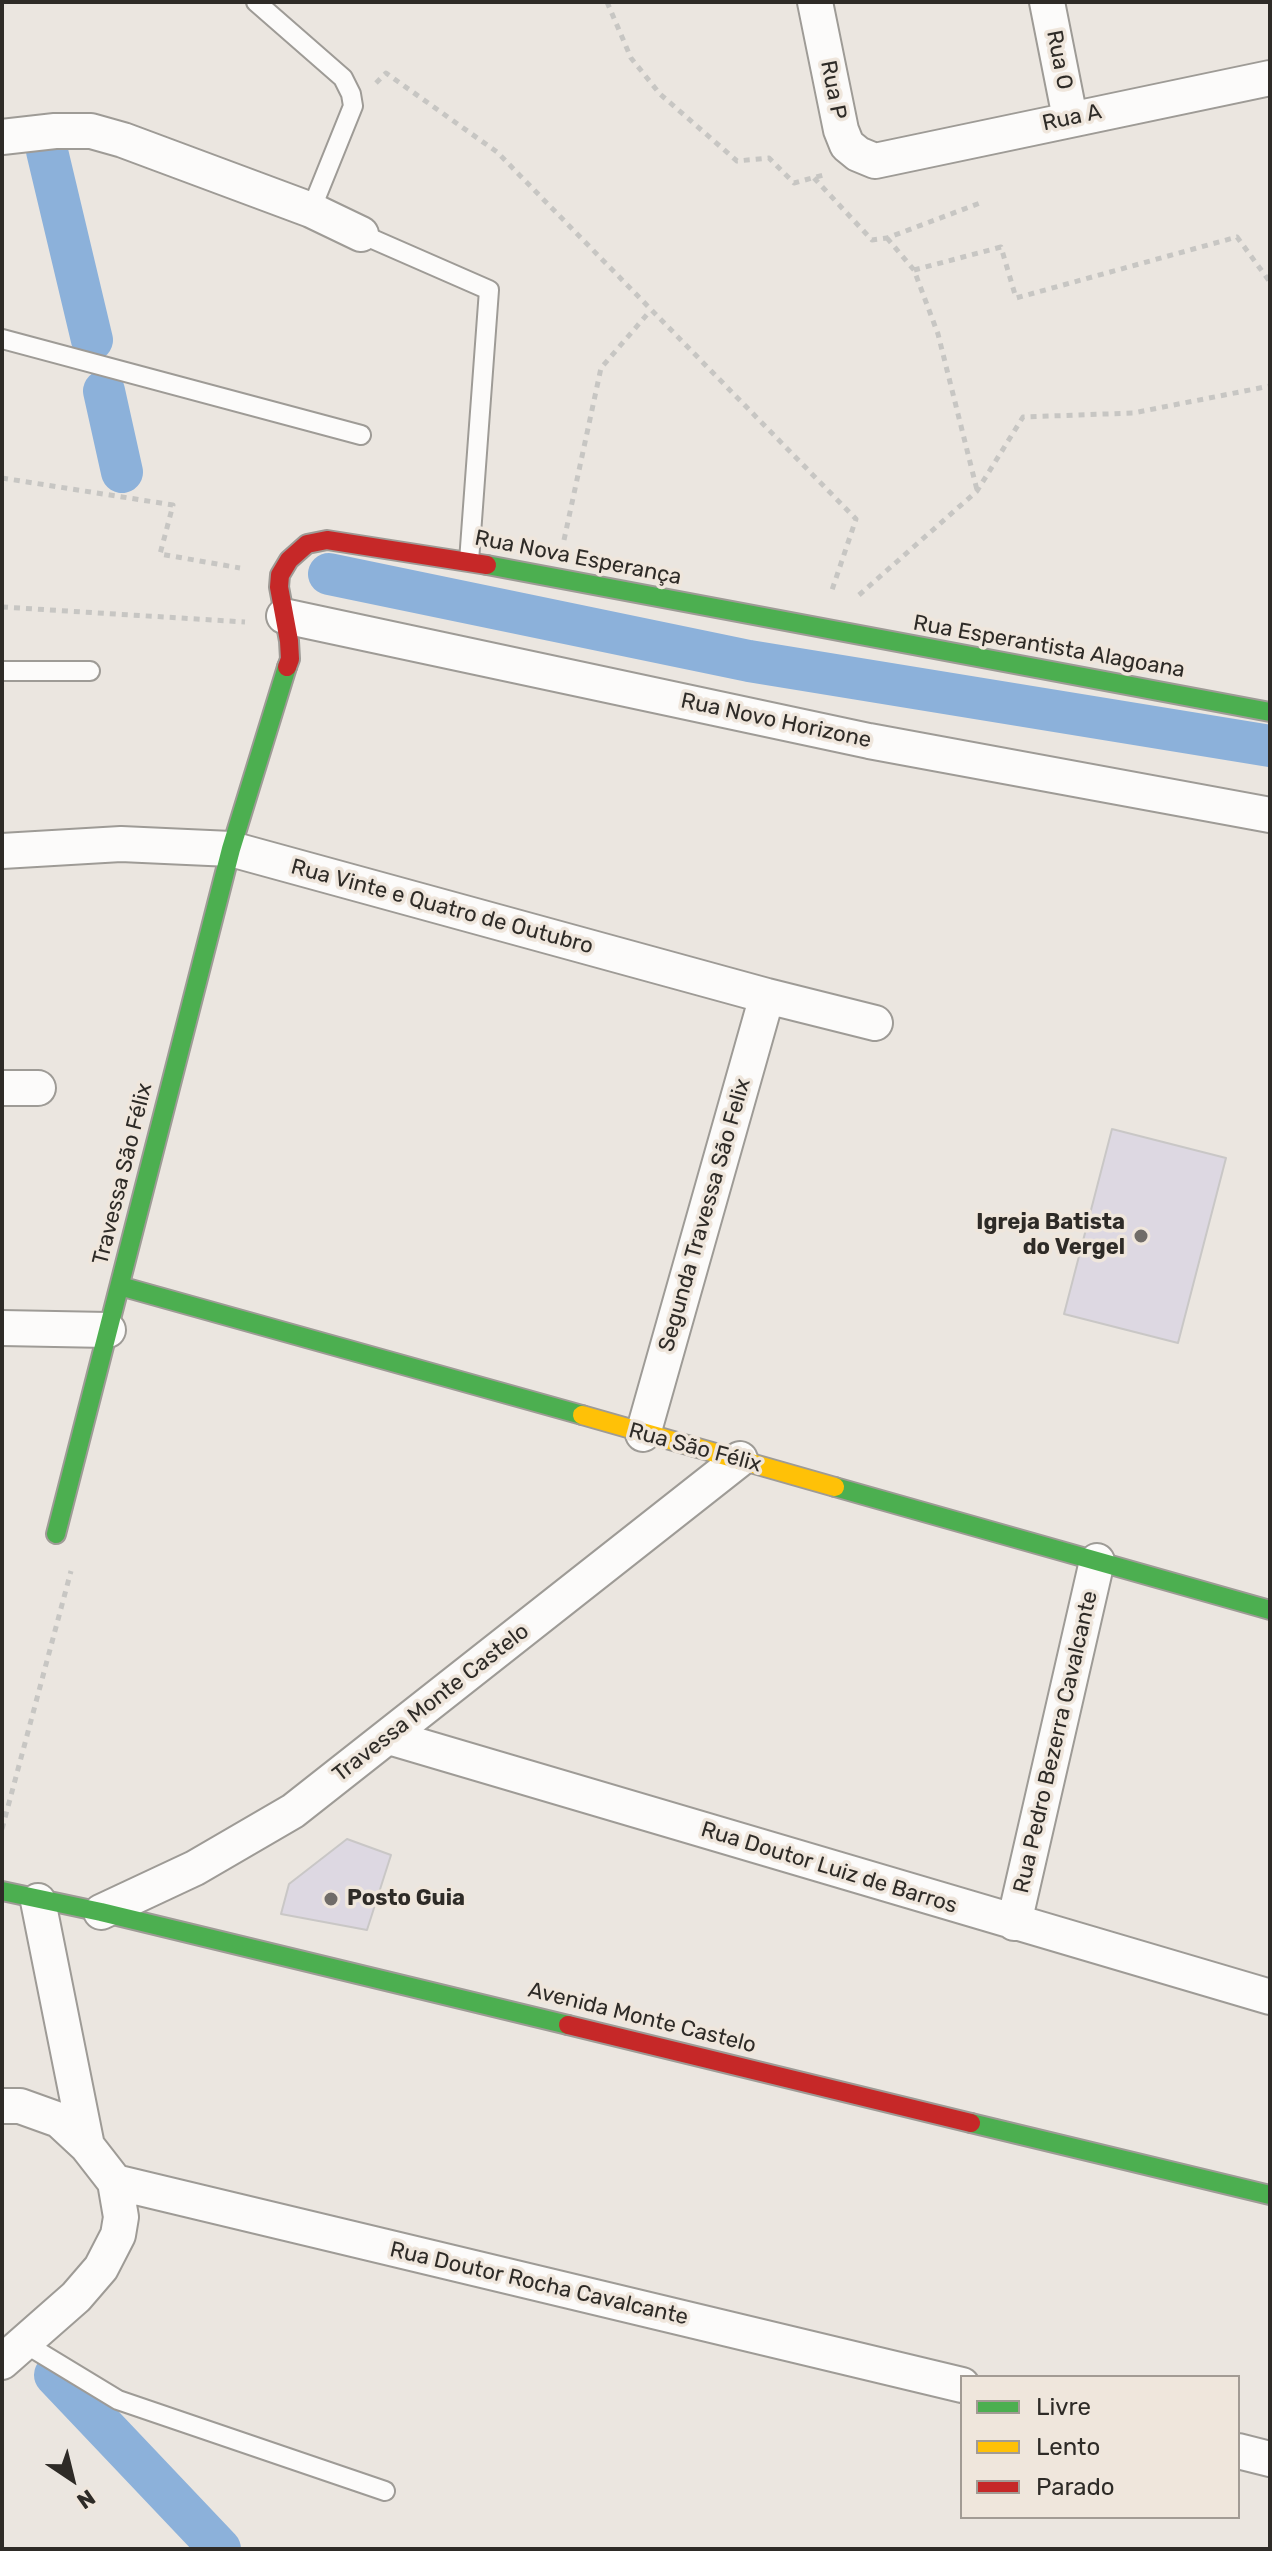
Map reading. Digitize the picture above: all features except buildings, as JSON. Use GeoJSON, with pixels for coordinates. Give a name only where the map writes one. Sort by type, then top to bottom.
{"type":"FeatureCollection","features":[{"type":"Feature","properties":{"kind":"street","name":"Rua P"},"geometry":{"type":"LineString","coordinates":[[815,2],[844,138],[858,154],[875,161]]}},
{"type":"Feature","properties":{"kind":"street","name":"Rua O"},"geometry":{"type":"LineString","coordinates":[[1047,2],[1070,118]]}},
{"type":"Feature","properties":{"kind":"street","name":"Rua A"},"geometry":{"type":"LineString","coordinates":[[875,161],[1270,78]]}},
{"type":"Feature","properties":{"kind":"street"},"geometry":{"type":"LineString","coordinates":[[2,137],[55,131],[91,131],[311,210],[361,234]]}},
{"type":"Feature","properties":{"kind":"street","name":"Rua Nova Esperança"},"geometry":{"type":"LineString","coordinates":[[280,575],[289,560],[307,544],[327,540],[469,561],[819,629]]}},
{"type":"Feature","properties":{"kind":"street","name":"Travessa São Félix"},"geometry":{"type":"LineString","coordinates":[[56,1534],[231,849],[290,659],[280,575]]}},
{"type":"Feature","properties":{"kind":"street","name":"Rua Novo Horizone"},"geometry":{"type":"LineString","coordinates":[[284,620],[869,741],[1270,815]]}},
{"type":"Feature","properties":{"kind":"street","name":"Rua Esperantista Alagoana"},"geometry":{"type":"LineString","coordinates":[[819,629],[1270,712]]}},
{"type":"Feature","properties":{"kind":"street","name":"Rua Vinte e Quatro de Outubro"},"geometry":{"type":"LineString","coordinates":[[2,851],[121,844],[231,849],[875,1023]]}},
{"type":"Feature","properties":{"kind":"street","name":"Segunda Travessa São Felix"},"geometry":{"type":"LineString","coordinates":[[643,1434],[767,996]]}},
{"type":"Feature","properties":{"kind":"street"},"geometry":{"type":"LineString","coordinates":[[2,1088],[38,1088]]}},
{"type":"Feature","properties":{"kind":"street","name":"Rua São Félix"},"geometry":{"type":"LineString","coordinates":[[120,1286],[1270,1610]]}},
{"type":"Feature","properties":{"kind":"street"},"geometry":{"type":"LineString","coordinates":[[2,1328],[108,1330]]}},
{"type":"Feature","properties":{"kind":"street","name":"Travessa Monte Castelo"},"geometry":{"type":"LineString","coordinates":[[101,1912],[195,1868],[293,1811],[740,1459]]}},
{"type":"Feature","properties":{"kind":"street","name":"Rua Pedro Bezerra Cavalcante"},"geometry":{"type":"LineString","coordinates":[[1014,1923],[1097,1561]]}},
{"type":"Feature","properties":{"kind":"street","name":"Rua Doutor Luiz de Barros"},"geometry":{"type":"LineString","coordinates":[[389,1737],[1270,1997]]}},
{"type":"Feature","properties":{"kind":"street","name":"Avenida Monte Castelo"},"geometry":{"type":"LineString","coordinates":[[2,1891],[101,1912],[1270,2195]]}},
{"type":"Feature","properties":{"kind":"street"},"geometry":{"type":"LineString","coordinates":[[38,1901],[87,2146]]}},
{"type":"Feature","properties":{"kind":"street"},"geometry":{"type":"LineString","coordinates":[[2,2106],[20,2106],[59,2120],[87,2146],[115,2182],[121,2217],[118,2235],[101,2268],[76,2297],[13,2352]]}},
{"type":"Feature","properties":{"kind":"street","name":"Rua Doutor Rocha Cavalcante"},"geometry":{"type":"LineString","coordinates":[[115,2182],[960,2385]]}},
{"type":"Feature","properties":{"kind":"street"},"geometry":{"type":"LineString","coordinates":[[1240,2452],[1270,2459]]}},
{"type":"Feature","properties":{"kind":"lane"},"geometry":{"type":"LineString","coordinates":[[256,2],[343,78],[353,106],[311,210]]}},
{"type":"Feature","properties":{"kind":"lane"},"geometry":{"type":"LineString","coordinates":[[361,234],[489,290],[469,561]]}},
{"type":"Feature","properties":{"kind":"lane"},"geometry":{"type":"LineString","coordinates":[[2,339],[361,435]]}},
{"type":"Feature","properties":{"kind":"lane"},"geometry":{"type":"LineString","coordinates":[[2,671],[90,671]]}},
{"type":"Feature","properties":{"kind":"lane"},"geometry":{"type":"LineString","coordinates":[[13,2352],[118,2400],[385,2491]]}},
{"type":"Feature","properties":{"kind":"path"},"geometry":{"type":"LineString","coordinates":[[607,2],[631,58],[650,82],[737,161],[769,158],[794,183],[875,161]]}},
{"type":"Feature","properties":{"kind":"path"},"geometry":{"type":"LineString","coordinates":[[353,106],[386,73],[497,152],[856,519],[819,629]]}},
{"type":"Feature","properties":{"kind":"path"},"geometry":{"type":"LineString","coordinates":[[814,178],[872,240],[887,238],[980,203]]}},
{"type":"Feature","properties":{"kind":"path"},"geometry":{"type":"LineString","coordinates":[[914,270],[1001,247],[1016,298],[1237,237],[1270,282]]}},
{"type":"Feature","properties":{"kind":"path"},"geometry":{"type":"LineString","coordinates":[[887,238],[914,270],[938,334],[977,491]]}},
{"type":"Feature","properties":{"kind":"path"},"geometry":{"type":"LineString","coordinates":[[556,579],[601,368],[650,311]]}},
{"type":"Feature","properties":{"kind":"path"},"geometry":{"type":"LineString","coordinates":[[819,629],[977,491],[1023,417],[1133,413],[1270,386]]}},
{"type":"Feature","properties":{"kind":"path"},"geometry":{"type":"LineString","coordinates":[[2,478],[173,505],[160,554],[280,575]]}},
{"type":"Feature","properties":{"kind":"path"},"geometry":{"type":"LineString","coordinates":[[2,607],[284,620]]}},
{"type":"Feature","properties":{"kind":"path"},"geometry":{"type":"LineString","coordinates":[[2,1829],[78,1541],[56,1534]]}},
{"type":"Feature","properties":{"kind":"waterway"},"geometry":{"type":"LineString","coordinates":[[47,151],[92,340]]}},
{"type":"Feature","properties":{"kind":"waterway"},"geometry":{"type":"LineString","coordinates":[[104,391],[122,472]]}},
{"type":"Feature","properties":{"kind":"waterway"},"geometry":{"type":"LineString","coordinates":[[329,574],[749,661],[1270,746]]}},
{"type":"Feature","properties":{"kind":"waterway"},"geometry":{"type":"LineString","coordinates":[[55,2375],[220,2549]]}},
{"type":"Feature","properties":{"kind":"traffic: fast"},"geometry":{"type":"LineString","coordinates":[[487,565],[1270,712]]}},
{"type":"Feature","properties":{"kind":"traffic: fast"},"geometry":{"type":"LineString","coordinates":[[56,1534],[231,849],[287,667]]}},
{"type":"Feature","properties":{"kind":"traffic: fast"},"geometry":{"type":"LineString","coordinates":[[120,1286],[582,1415]]}},
{"type":"Feature","properties":{"kind":"traffic: fast"},"geometry":{"type":"LineString","coordinates":[[835,1487],[1270,1610]]}},
{"type":"Feature","properties":{"kind":"traffic: fast"},"geometry":{"type":"LineString","coordinates":[[2,1891],[568,2025]]}},
{"type":"Feature","properties":{"kind":"traffic: fast"},"geometry":{"type":"LineString","coordinates":[[971,2123],[1270,2195]]}},
{"type":"Feature","properties":{"kind":"traffic: slow"},"geometry":{"type":"LineString","coordinates":[[582,1415],[835,1487]]}},
{"type":"Feature","properties":{"kind":"traffic: jam"},"geometry":{"type":"LineString","coordinates":[[287,667],[289,641],[279,587],[280,575],[289,560],[307,544],[327,540],[487,565]]}},
{"type":"Feature","properties":{"kind":"traffic: jam"},"geometry":{"type":"LineString","coordinates":[[568,2025],[971,2123]]}},
{"type":"Feature","properties":{"kind":"place","name":"Igreja Batista do Vergel"},"geometry":{"type":"Point","coordinates":[1141,1236]}},
{"type":"Feature","properties":{"kind":"place","name":"Posto Guia"},"geometry":{"type":"Point","coordinates":[331,1899]}}]}
